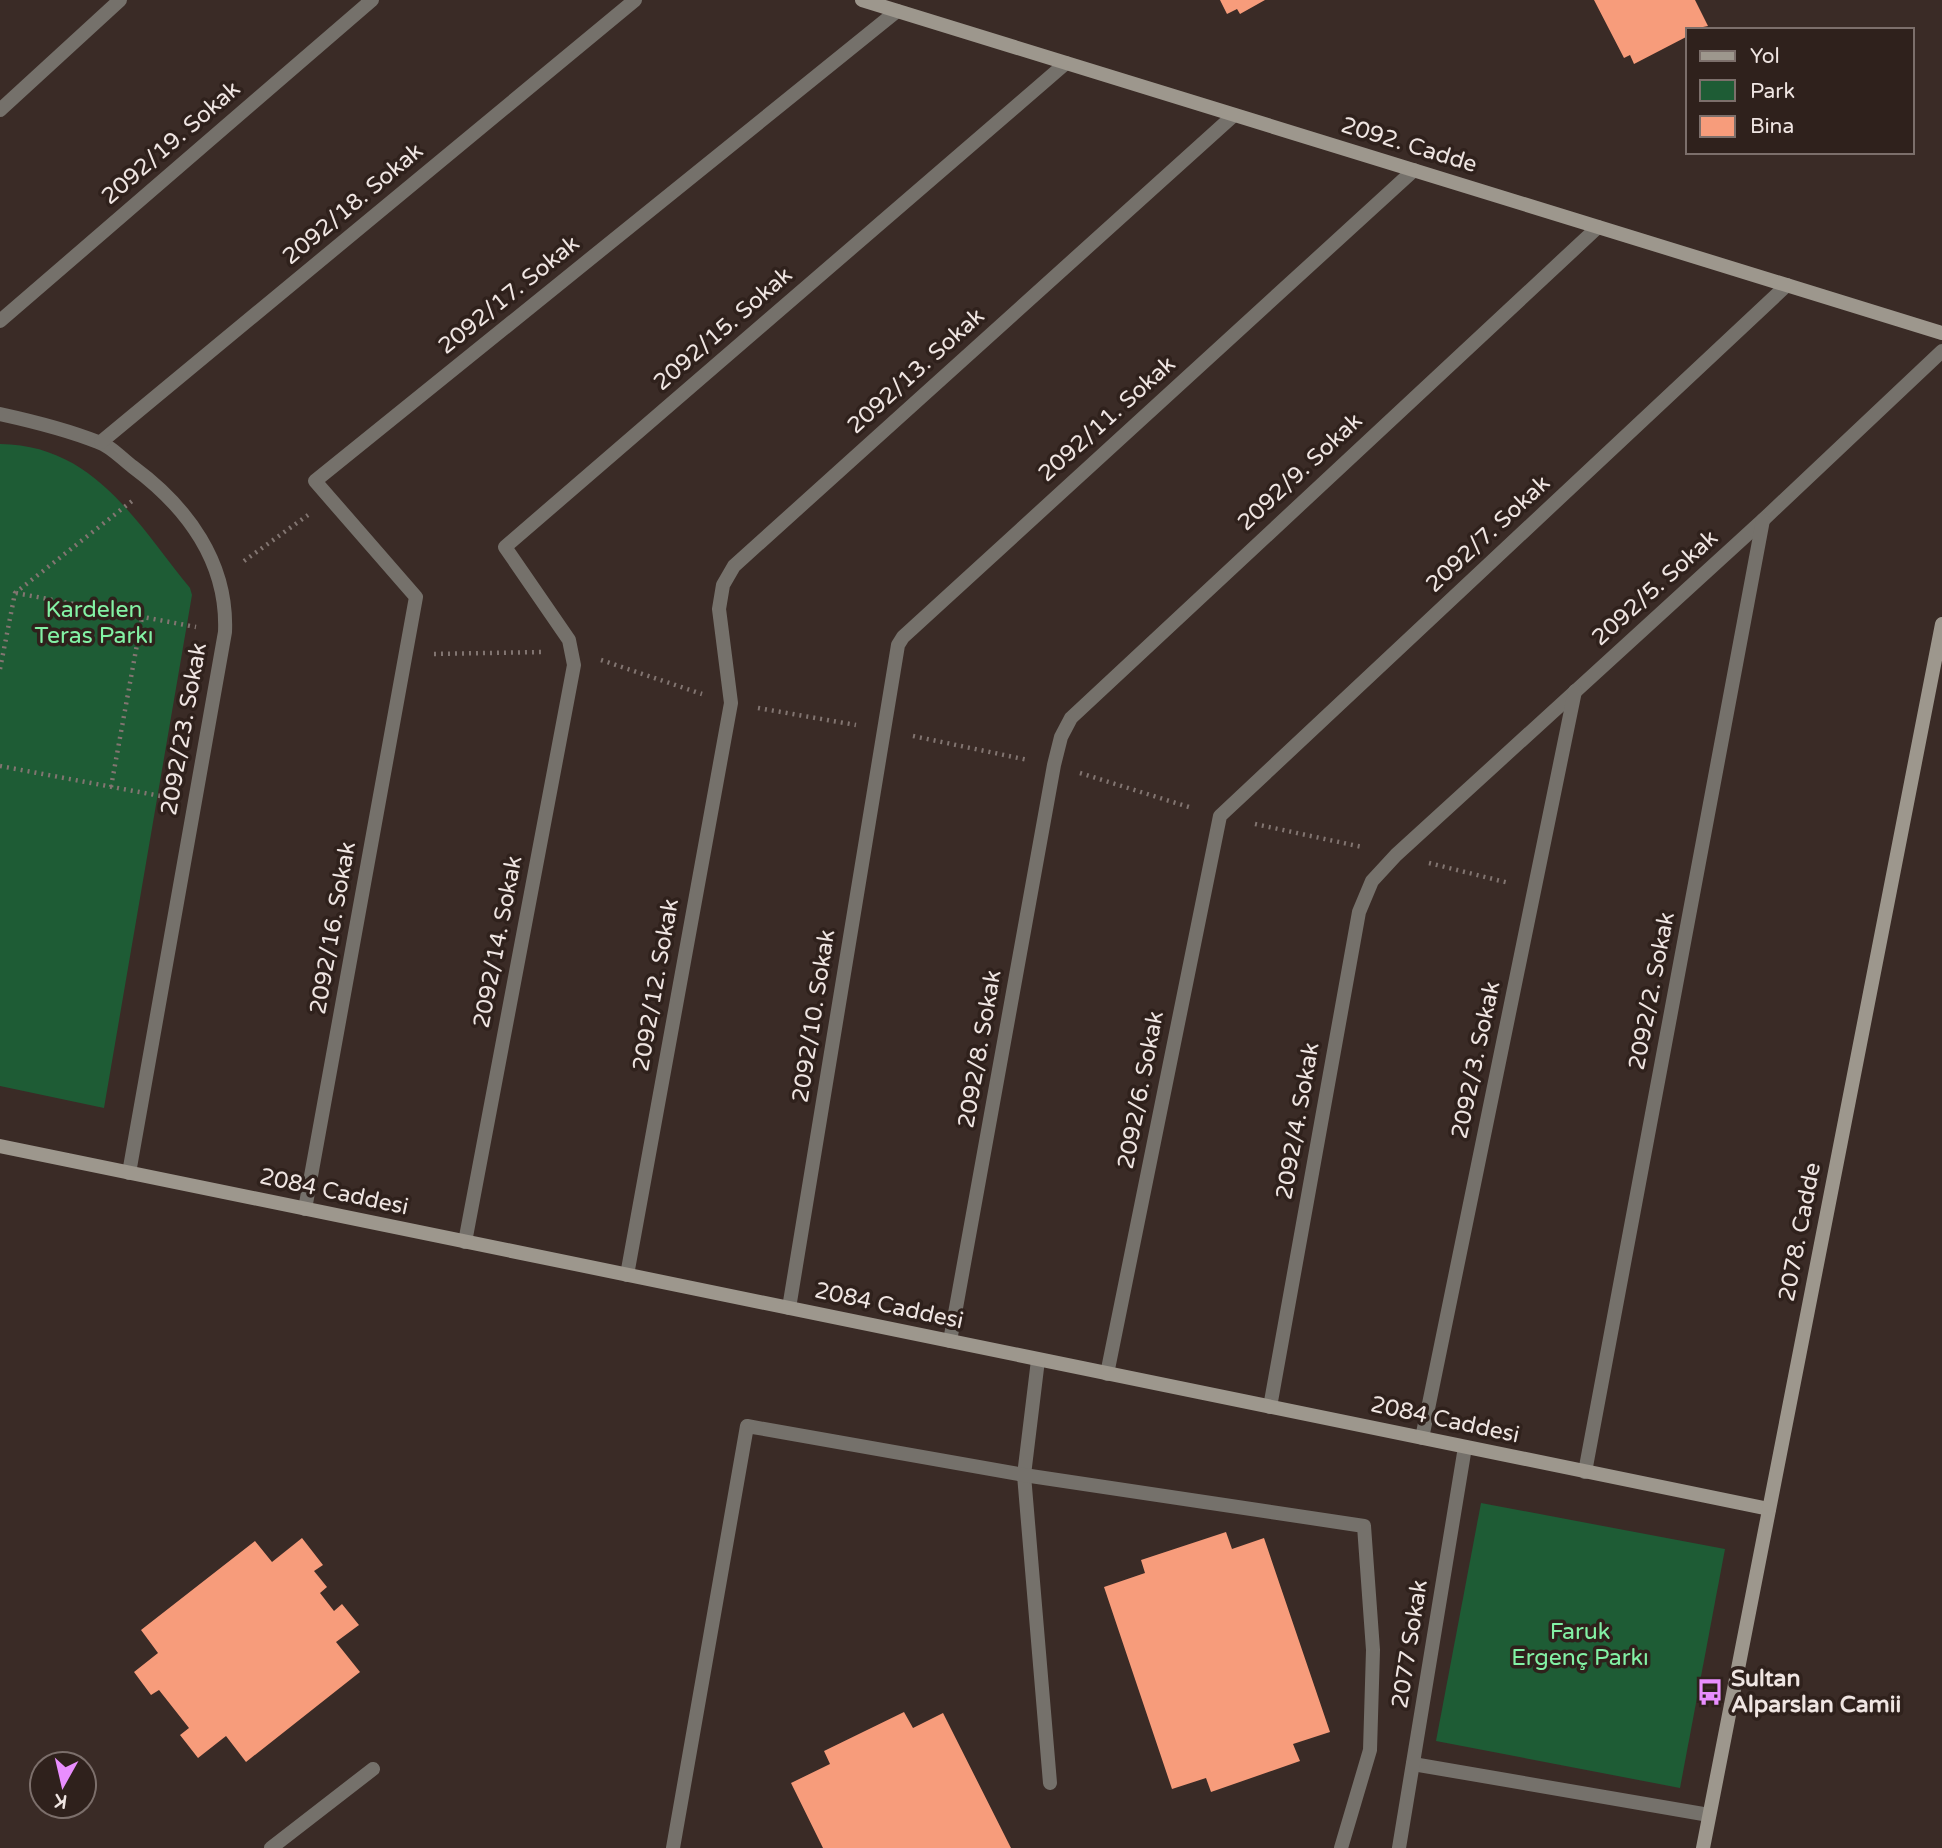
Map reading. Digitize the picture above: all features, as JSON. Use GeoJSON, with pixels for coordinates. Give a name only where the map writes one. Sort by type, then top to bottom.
{"type":"FeatureCollection","features":[{"type":"Feature","properties":{"kind":"street"},"geometry":{"type":"LineString","coordinates":[[0,110],[120,0]]}},
{"type":"Feature","properties":{"kind":"street","name":"2092/19. Sokak"},"geometry":{"type":"LineString","coordinates":[[0,321],[372,0]]}},
{"type":"Feature","properties":{"kind":"street","name":"2092/18. Sokak"},"geometry":{"type":"LineString","coordinates":[[101,442],[635,0]]}},
{"type":"Feature","properties":{"kind":"street","name":"2092. Cadde"},"geometry":{"type":"LineString","coordinates":[[862,0],[1942,333]]}},
{"type":"Feature","properties":{"kind":"street","name":"2092/17. Sokak"},"geometry":{"type":"LineString","coordinates":[[405,654],[416,597],[315,481],[897,11]]}},
{"type":"Feature","properties":{"kind":"street","name":"2092/15. Sokak"},"geometry":{"type":"LineString","coordinates":[[574,651],[505,547],[1066,63]]}},
{"type":"Feature","properties":{"kind":"street","name":"2092/13. Sokak"},"geometry":{"type":"LineString","coordinates":[[731,703],[719,609],[723,585],[734,566],[1234,115]]}},
{"type":"Feature","properties":{"kind":"street","name":"2092/11. Sokak"},"geometry":{"type":"LineString","coordinates":[[884,730],[895,655],[903,637],[1414,170]]}},
{"type":"Feature","properties":{"kind":"street","name":"2092/9. Sokak"},"geometry":{"type":"LineString","coordinates":[[1054,765],[1061,737],[1078,708],[1598,227]]}},
{"type":"Feature","properties":{"kind":"street","name":"2092/7. Sokak"},"geometry":{"type":"LineString","coordinates":[[1220,816],[1787,285]]}},
{"type":"Feature","properties":{"kind":"street","name":"2092/5. Sokak"},"geometry":{"type":"LineString","coordinates":[[1396,855],[1763,520],[1942,351]]}},
{"type":"Feature","properties":{"kind":"street","name":"2092/23. Sokak"},"geometry":{"type":"LineString","coordinates":[[0,414],[101,442],[155,483],[195,527],[221,578],[226,606],[225,632],[129,1173]]}},
{"type":"Feature","properties":{"kind":"street","name":"2092/2. Sokak"},"geometry":{"type":"LineString","coordinates":[[1585,1472],[1763,520]]}},
{"type":"Feature","properties":{"kind":"street","name":"2078. Cadde"},"geometry":{"type":"LineString","coordinates":[[1703,1848],[1939,659],[1942,624]]}},
{"type":"Feature","properties":{"kind":"street","name":"2092/14. Sokak"},"geometry":{"type":"LineString","coordinates":[[465,1242],[574,665],[574,651]]}},
{"type":"Feature","properties":{"kind":"street","name":"2092/16. Sokak"},"geometry":{"type":"LineString","coordinates":[[305,1209],[405,654]]}},
{"type":"Feature","properties":{"kind":"street","name":"2092/3. Sokak"},"geometry":{"type":"LineString","coordinates":[[1422,1438],[1575,691]]}},
{"type":"Feature","properties":{"kind":"street","name":"2092/12. Sokak"},"geometry":{"type":"LineString","coordinates":[[627,1275],[731,703]]}},
{"type":"Feature","properties":{"kind":"street","name":"2092/10. Sokak"},"geometry":{"type":"LineString","coordinates":[[789,1308],[884,730]]}},
{"type":"Feature","properties":{"kind":"street","name":"2092/8. Sokak"},"geometry":{"type":"LineString","coordinates":[[950,1341],[1054,765]]}},
{"type":"Feature","properties":{"kind":"street","name":"2092/6. Sokak"},"geometry":{"type":"LineString","coordinates":[[1107,1374],[1220,816]]}},
{"type":"Feature","properties":{"kind":"street","name":"2092/4. Sokak"},"geometry":{"type":"LineString","coordinates":[[1269,1407],[1359,912],[1372,881],[1396,855]]}},
{"type":"Feature","properties":{"kind":"street","name":"2084 Caddesi"},"geometry":{"type":"LineString","coordinates":[[0,1146],[1769,1509]]}},
{"type":"Feature","properties":{"kind":"street"},"geometry":{"type":"LineString","coordinates":[[1038,1360],[1024,1475],[1050,1783]]}},
{"type":"Feature","properties":{"kind":"street"},"geometry":{"type":"LineString","coordinates":[[673,1848],[747,1426],[1024,1475],[1364,1526],[1373,1650],[1370,1750],[1341,1848]]}},
{"type":"Feature","properties":{"kind":"street","name":"2077 Sokak"},"geometry":{"type":"LineString","coordinates":[[1399,1848],[1465,1447]]}},
{"type":"Feature","properties":{"kind":"street"},"geometry":{"type":"LineString","coordinates":[[1413,1765],[1709,1815]]}},
{"type":"Feature","properties":{"kind":"street"},"geometry":{"type":"LineString","coordinates":[[271,1848],[373,1769]]}},
{"type":"Feature","properties":{"kind":"path"},"geometry":{"type":"LineString","coordinates":[[0,669],[15,593],[155,483]]}},
{"type":"Feature","properties":{"kind":"path"},"geometry":{"type":"LineString","coordinates":[[221,578],[330,498]]}},
{"type":"Feature","properties":{"kind":"path"},"geometry":{"type":"LineString","coordinates":[[15,593],[225,632]]}},
{"type":"Feature","properties":{"kind":"path"},"geometry":{"type":"LineString","coordinates":[[111,787],[142,617]]}},
{"type":"Feature","properties":{"kind":"path"},"geometry":{"type":"LineString","coordinates":[[405,654],[574,651],[731,703],[884,730],[1054,765],[1220,816],[1534,889]]}},
{"type":"Feature","properties":{"kind":"path"},"geometry":{"type":"LineString","coordinates":[[0,766],[194,802]]}},
{"type":"Feature","properties":{"kind":"green space","name":"Kardelen Teras Parkı"},"geometry":{"type":"Polygon","coordinates":[[[0,444],[33,448],[62,458],[87,473],[131,514],[190,588],[192,595],[104,1108],[0,1086],[0,444]]]}},
{"type":"Feature","properties":{"kind":"green space","name":"Faruk Ergenç Parkı"},"geometry":{"type":"Polygon","coordinates":[[[1481,1503],[1725,1549],[1680,1788],[1436,1741],[1481,1503]]]}},
{"type":"Feature","properties":{"kind":"building"},"geometry":{"type":"Polygon","coordinates":[[[1220,0],[1265,0],[1240,14],[1237,9],[1227,14],[1220,0]]]}},
{"type":"Feature","properties":{"kind":"building"},"geometry":{"type":"Polygon","coordinates":[[[1594,0],[1695,0],[1708,26],[1686,28],[1686,37],[1634,64],[1630,55],[1624,58],[1594,0]]]}},
{"type":"Feature","properties":{"kind":"building"},"geometry":{"type":"Polygon","coordinates":[[[1226,1532],[1232,1549],[1264,1538],[1330,1732],[1293,1744],[1300,1761],[1211,1792],[1206,1778],[1172,1789],[1104,1587],[1145,1573],[1141,1560],[1226,1532]]]}},
{"type":"Feature","properties":{"kind":"building"},"geometry":{"type":"Polygon","coordinates":[[[302,1538],[323,1565],[314,1571],[327,1587],[320,1593],[334,1611],[342,1604],[359,1625],[336,1642],[360,1672],[246,1762],[226,1736],[198,1758],[180,1735],[189,1728],[159,1690],[151,1695],[134,1672],[158,1653],[141,1630],[255,1541],[272,1562],[302,1538]]]}},
{"type":"Feature","properties":{"kind":"building"},"geometry":{"type":"Polygon","coordinates":[[[904,1712],[913,1728],[943,1713],[1011,1848],[823,1848],[791,1783],[830,1764],[824,1751],[904,1712]]]}},
{"type":"Feature","properties":{"kind":"place","name":"Sultan Alparslan Camii"},"geometry":{"type":"Point","coordinates":[1710,1692]}}]}
